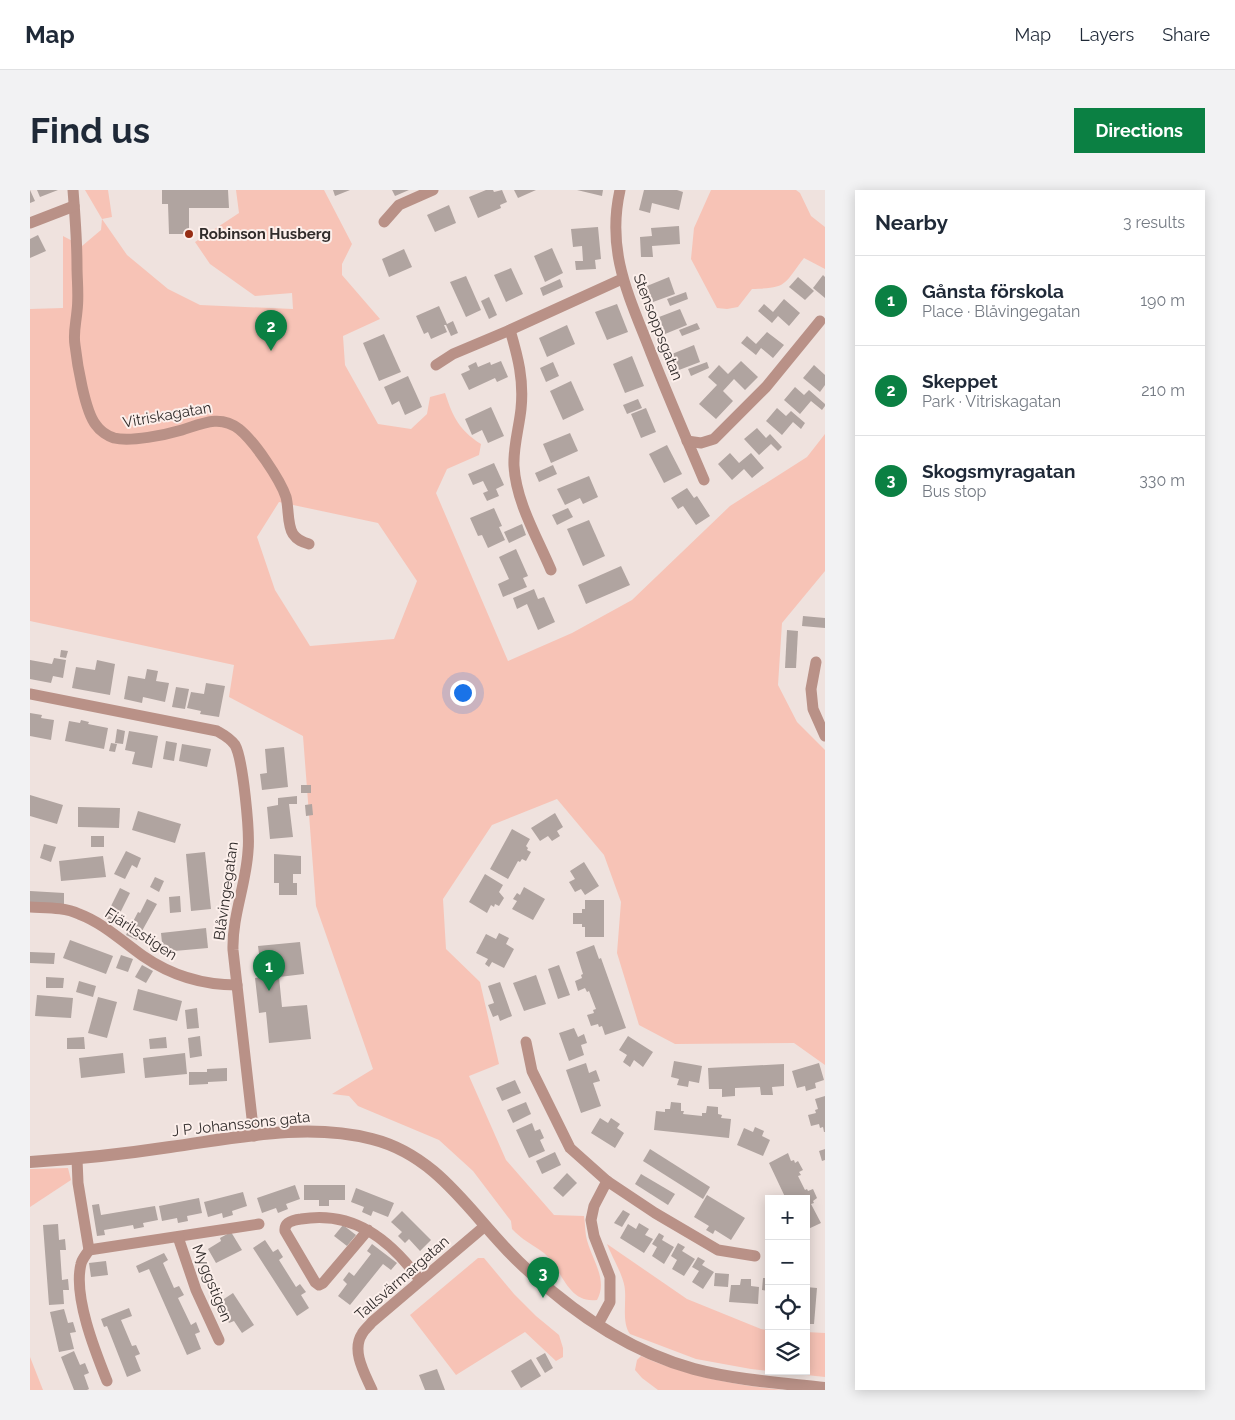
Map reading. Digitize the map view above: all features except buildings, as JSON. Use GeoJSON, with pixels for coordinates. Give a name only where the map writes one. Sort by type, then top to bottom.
{"type":"FeatureCollection","features":[{"type":"Feature","properties":{"kind":"street","name":"Vitriskagatan"},"geometry":{"type":"LineString","coordinates":[[73,190],[77,248],[75,345],[82,383],[91,417],[96,425],[108,436],[116,439],[134,439],[180,430],[203,422],[216,420],[228,422],[244,434],[278,480],[286,497],[292,532],[298,540],[309,544]]}},
{"type":"Feature","properties":{"kind":"street"},"geometry":{"type":"LineString","coordinates":[[384,222],[399,206],[433,190]]}},
{"type":"Feature","properties":{"kind":"street","name":"Stensoppsgatan"},"geometry":{"type":"LineString","coordinates":[[620,190],[615,218],[617,250],[622,278],[682,432],[704,480]]}},
{"type":"Feature","properties":{"kind":"street"},"geometry":{"type":"LineString","coordinates":[[30,223],[74,206]]}},
{"type":"Feature","properties":{"kind":"street"},"geometry":{"type":"LineString","coordinates":[[436,365],[453,354],[622,278]]}},
{"type":"Feature","properties":{"kind":"street"},"geometry":{"type":"LineString","coordinates":[[687,442],[701,443],[714,439],[766,387],[820,322]]}},
{"type":"Feature","properties":{"kind":"street"},"geometry":{"type":"LineString","coordinates":[[510,330],[520,363],[522,384],[521,409],[514,448],[514,466],[518,491],[551,570]]}},
{"type":"Feature","properties":{"kind":"street"},"geometry":{"type":"LineString","coordinates":[[816,662],[812,689],[813,709],[825,736]]}},
{"type":"Feature","properties":{"kind":"street","name":"Blåvingegatan"},"geometry":{"type":"LineString","coordinates":[[30,694],[217,731],[234,744],[240,757],[248,836],[247,865],[233,931],[236,985],[254,1136]]}},
{"type":"Feature","properties":{"kind":"street","name":"Fjärilsstigen"},"geometry":{"type":"LineString","coordinates":[[30,907],[64,909],[80,914],[109,930],[159,966],[201,983],[236,985]]}},
{"type":"Feature","properties":{"kind":"street"},"geometry":{"type":"LineString","coordinates":[[526,1042],[532,1071],[570,1148],[607,1181],[655,1213],[718,1250],[755,1256]]}},
{"type":"Feature","properties":{"kind":"street","name":"J P Johanssons gata"},"geometry":{"type":"LineString","coordinates":[[30,1162],[77,1159],[254,1136],[302,1132],[339,1133],[373,1139],[399,1149],[423,1163],[452,1188],[517,1261],[559,1298],[623,1340],[653,1354],[694,1369],[746,1379],[825,1388]]}},
{"type":"Feature","properties":{"kind":"street"},"geometry":{"type":"LineString","coordinates":[[77,1159],[78,1183],[88,1250],[81,1262],[82,1299],[90,1336],[106,1381]]}},
{"type":"Feature","properties":{"kind":"street"},"geometry":{"type":"LineString","coordinates":[[598,1324],[610,1302],[610,1277],[594,1236],[591,1220],[594,1206],[607,1181]]}},
{"type":"Feature","properties":{"kind":"street"},"geometry":{"type":"LineString","coordinates":[[368,1230],[323,1283],[319,1285],[315,1282],[284,1228],[286,1224],[293,1220],[311,1217],[330,1217],[350,1221],[368,1230],[384,1242],[420,1280]]}},
{"type":"Feature","properties":{"kind":"street","name":"Myggstigen"},"geometry":{"type":"LineString","coordinates":[[88,1250],[178,1238],[259,1224]]}},
{"type":"Feature","properties":{"kind":"street","name":"Tallsvärmargatan"},"geometry":{"type":"LineString","coordinates":[[372,1390],[360,1362],[358,1348],[361,1335],[372,1322],[485,1226]]}},
{"type":"Feature","properties":{"kind":"street","name":"Myggstigen"},"geometry":{"type":"LineString","coordinates":[[178,1238],[196,1290],[219,1340]]}},
{"type":"Feature","properties":{"kind":"shaded area"},"geometry":{"type":"Polygon","coordinates":[[[85,190],[108,190],[112,217],[102,219],[85,190]]]}},
{"type":"Feature","properties":{"kind":"shaded area"},"geometry":{"type":"Polygon","coordinates":[[[236,190],[324,190],[352,244],[342,264],[342,275],[380,319],[343,336],[345,365],[378,424],[411,429],[427,414],[430,397],[445,393],[451,409],[462,428],[481,444],[479,455],[447,469],[436,493],[508,661],[572,633],[632,600],[730,506],[807,457],[825,434],[825,571],[782,623],[778,685],[797,722],[825,750],[825,1065],[794,1043],[675,1044],[639,1025],[617,953],[621,902],[604,855],[557,799],[492,825],[443,899],[446,949],[480,982],[499,1064],[469,1076],[506,1160],[554,1215],[584,1216],[588,1244],[600,1276],[600,1292],[597,1300],[587,1300],[572,1291],[550,1259],[512,1229],[511,1221],[473,1171],[439,1140],[358,1106],[349,1096],[332,1094],[373,1069],[316,906],[303,736],[229,697],[234,665],[30,621],[30,309],[63,308],[63,236],[82,246],[101,230],[102,219],[127,255],[168,289],[200,305],[293,309],[292,293],[255,296],[210,264],[195,242],[239,213],[236,190]],[[279,502],[257,537],[275,590],[310,646],[394,639],[417,581],[378,523],[279,502]]]}},
{"type":"Feature","properties":{"kind":"shaded area"},"geometry":{"type":"Polygon","coordinates":[[[711,190],[796,190],[800,193],[811,216],[825,227],[825,269],[804,258],[788,279],[779,286],[752,289],[738,307],[717,308],[691,259],[694,228],[711,190]]]}},
{"type":"Feature","properties":{"kind":"shaded area"},"geometry":{"type":"Polygon","coordinates":[[[68,1168],[71,1180],[30,1207],[30,1169],[68,1168]]]}},
{"type":"Feature","properties":{"kind":"shaded area"},"geometry":{"type":"Polygon","coordinates":[[[607,1244],[687,1299],[765,1330],[765,1371],[696,1359],[630,1334],[625,1319],[625,1296],[621,1274],[607,1244]]]}},
{"type":"Feature","properties":{"kind":"shaded area"},"geometry":{"type":"Polygon","coordinates":[[[478,1258],[484,1258],[514,1294],[559,1335],[563,1348],[563,1357],[556,1361],[525,1332],[456,1375],[410,1315],[478,1258]]]}},
{"type":"Feature","properties":{"kind":"shaded area"},"geometry":{"type":"Polygon","coordinates":[[[810,1332],[825,1333],[825,1377],[806,1375],[810,1375],[810,1332]]]}},
{"type":"Feature","properties":{"kind":"shaded area"},"geometry":{"type":"Polygon","coordinates":[[[641,1356],[675,1369],[710,1379],[783,1390],[658,1390],[635,1370],[637,1360],[641,1356]]]}},
{"type":"Feature","properties":{"kind":"shaded area"},"geometry":{"type":"Polygon","coordinates":[[[30,1357],[43,1390],[30,1390],[30,1357]]]}},
{"type":"Feature","properties":{"kind":"place","name":"Robinson Husberg"},"geometry":{"type":"Point","coordinates":[189,234]}},
{"type":"Feature","properties":{"kind":"place","name":"Skeppet"},"geometry":{"type":"Point","coordinates":[271,351]}},
{"type":"Feature","properties":{"kind":"place","name":"Gånsta förskola"},"geometry":{"type":"Point","coordinates":[269,991]}},
{"type":"Feature","properties":{"kind":"place","name":"Skogsmyragatan"},"geometry":{"type":"Point","coordinates":[543,1298]}}]}
